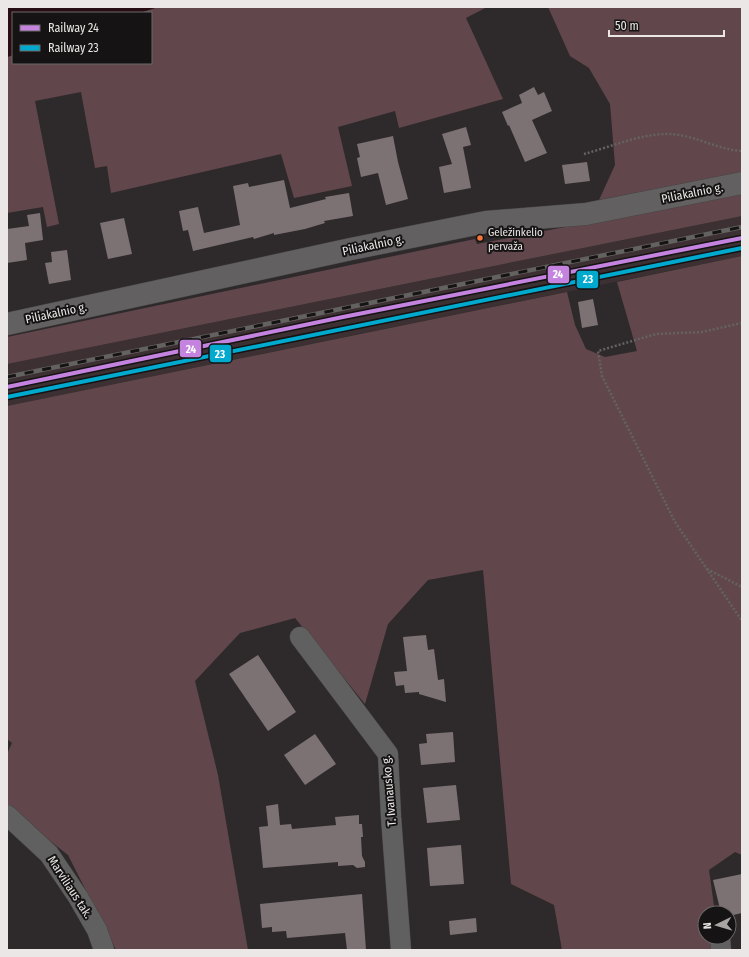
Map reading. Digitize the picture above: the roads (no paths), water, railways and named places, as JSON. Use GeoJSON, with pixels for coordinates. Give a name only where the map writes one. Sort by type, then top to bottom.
{"type":"FeatureCollection","features":[{"type":"Feature","properties":{"kind":"main road","name":"Piliakalnio g."},"geometry":{"type":"LineString","coordinates":[[7,324],[351,249],[486,222],[586,214],[742,183]]}},
{"type":"Feature","properties":{"kind":"street","name":"T. Ivanausko g."},"geometry":{"type":"LineString","coordinates":[[300,636],[388,754],[391,824],[401,950]]}},
{"type":"Feature","properties":{"kind":"street","name":"Marviliaus tak."},"geometry":{"type":"LineString","coordinates":[[7,815],[48,854],[78,897],[97,930],[104,950]]}},
{"type":"Feature","properties":{"kind":"railway"},"geometry":{"type":"LineString","coordinates":[[7,377],[742,227]]}},
{"type":"Feature","properties":{"kind":"rail line","name":"24"},"geometry":{"type":"LineString","coordinates":[[7,387],[343,317],[742,238]]}},
{"type":"Feature","properties":{"kind":"rail line","name":"23"},"geometry":{"type":"LineString","coordinates":[[7,397],[742,248]]}},
{"type":"Feature","properties":{"kind":"place","name":"Geležinkelio pervaža"},"geometry":{"type":"Point","coordinates":[480,238]}}]}
